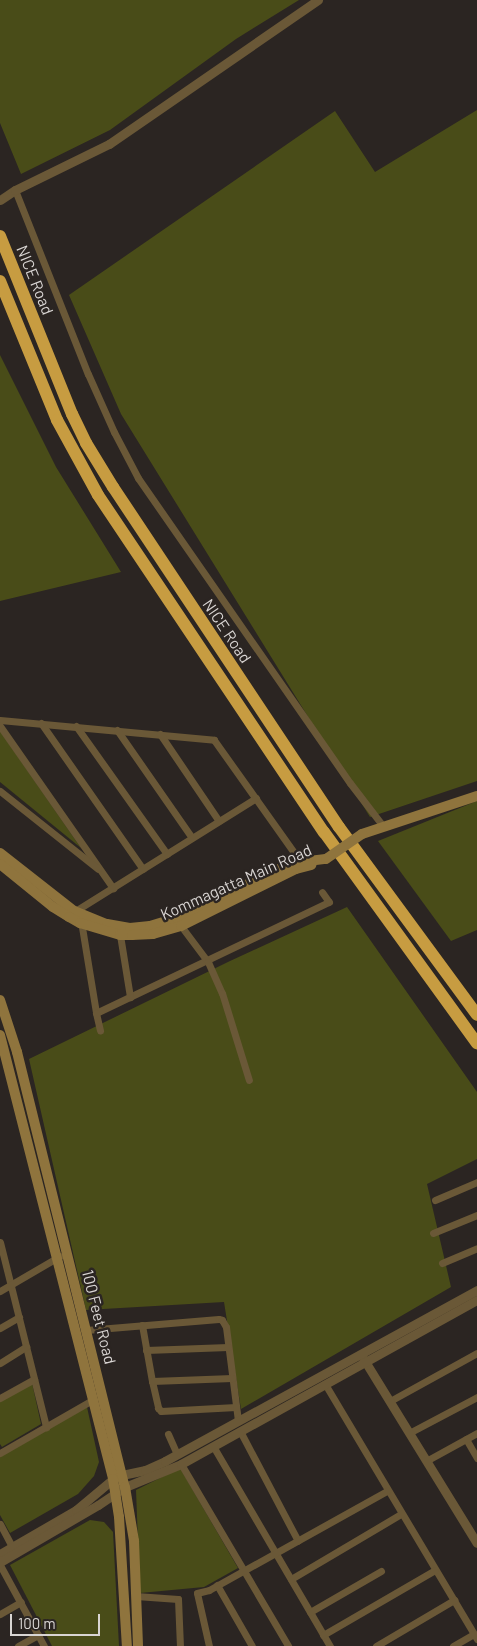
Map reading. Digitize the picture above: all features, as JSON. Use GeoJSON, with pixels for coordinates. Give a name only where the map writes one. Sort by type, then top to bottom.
{"type":"FeatureCollection","features":[{"type":"Feature","properties":{"kind":"highway","name":"NICE Road"},"geometry":{"type":"LineString","coordinates":[[0,236],[58,382],[86,443],[102,470],[131,517],[339,827],[477,1015]]}},
{"type":"Feature","properties":{"kind":"highway","name":"NICE Road"},"geometry":{"type":"LineString","coordinates":[[0,281],[57,420],[113,519],[324,832],[477,1043]]}},
{"type":"Feature","properties":{"kind":"main road","name":"Kommagatta Main Road"},"geometry":{"type":"LineString","coordinates":[[0,864],[76,917],[120,935],[153,934],[181,926],[296,869],[326,859],[362,834],[477,796]]}},
{"type":"Feature","properties":{"kind":"main road","name":"Kommagatta Main Road"},"geometry":{"type":"LineString","coordinates":[[0,853],[76,917],[122,927],[150,926],[177,918],[292,862],[326,859]]}},
{"type":"Feature","properties":{"kind":"main road","name":"100 Feet Road"},"geometry":{"type":"LineString","coordinates":[[0,1000],[17,1052],[94,1399],[118,1477],[125,1487],[134,1541],[138,1646]]}},
{"type":"Feature","properties":{"kind":"main road","name":"100 Feet Road"},"geometry":{"type":"LineString","coordinates":[[0,1035],[3,1061],[86,1330],[118,1477],[115,1494],[120,1516],[127,1646]]}},
{"type":"Feature","properties":{"kind":"street"},"geometry":{"type":"LineString","coordinates":[[0,200],[15,190],[109,144],[318,0]]}},
{"type":"Feature","properties":{"kind":"street"},"geometry":{"type":"LineString","coordinates":[[15,190],[84,365],[114,432],[138,478],[168,524],[350,783],[383,826]]}},
{"type":"Feature","properties":{"kind":"street"},"geometry":{"type":"LineString","coordinates":[[0,720],[214,740],[300,861]]}},
{"type":"Feature","properties":{"kind":"street"},"geometry":{"type":"LineString","coordinates":[[41,723],[143,869]]}},
{"type":"Feature","properties":{"kind":"street"},"geometry":{"type":"LineString","coordinates":[[0,726],[114,888]]}},
{"type":"Feature","properties":{"kind":"street"},"geometry":{"type":"LineString","coordinates":[[76,726],[167,854]]}},
{"type":"Feature","properties":{"kind":"street"},"geometry":{"type":"LineString","coordinates":[[117,730],[192,838]]}},
{"type":"Feature","properties":{"kind":"street"},"geometry":{"type":"LineString","coordinates":[[160,734],[219,821]]}},
{"type":"Feature","properties":{"kind":"street"},"geometry":{"type":"LineString","coordinates":[[0,791],[104,873]]}},
{"type":"Feature","properties":{"kind":"street"},"geometry":{"type":"LineString","coordinates":[[100,1031],[76,917],[114,888],[256,798]]}},
{"type":"Feature","properties":{"kind":"street"},"geometry":{"type":"LineString","coordinates":[[96,1013],[208,962],[330,902],[322,892]]}},
{"type":"Feature","properties":{"kind":"street"},"geometry":{"type":"LineString","coordinates":[[181,926],[208,962],[222,992],[249,1080]]}},
{"type":"Feature","properties":{"kind":"street"},"geometry":{"type":"LineString","coordinates":[[120,935],[130,997]]}},
{"type":"Feature","properties":{"kind":"street"},"geometry":{"type":"LineString","coordinates":[[435,1200],[477,1182]]}},
{"type":"Feature","properties":{"kind":"street"},"geometry":{"type":"LineString","coordinates":[[433,1233],[477,1215]]}},
{"type":"Feature","properties":{"kind":"street"},"geometry":{"type":"LineString","coordinates":[[0,1242],[46,1427]]}},
{"type":"Feature","properties":{"kind":"street"},"geometry":{"type":"LineString","coordinates":[[442,1263],[477,1248]]}},
{"type":"Feature","properties":{"kind":"street"},"geometry":{"type":"LineString","coordinates":[[0,1291],[63,1256]]}},
{"type":"Feature","properties":{"kind":"street"},"geometry":{"type":"LineString","coordinates":[[0,1554],[14,1550],[125,1487],[181,1464],[325,1384],[362,1358],[477,1290]]}},
{"type":"Feature","properties":{"kind":"street"},"geometry":{"type":"LineString","coordinates":[[44,1646],[0,1563],[14,1550],[76,1510],[118,1477],[145,1470],[178,1454],[238,1421],[477,1300]]}},
{"type":"Feature","properties":{"kind":"street"},"geometry":{"type":"LineString","coordinates":[[0,1328],[19,1317]]}},
{"type":"Feature","properties":{"kind":"street"},"geometry":{"type":"LineString","coordinates":[[86,1330],[219,1319],[225,1324],[238,1421]]}},
{"type":"Feature","properties":{"kind":"street"},"geometry":{"type":"LineString","coordinates":[[142,1325],[152,1381],[161,1411],[236,1407]]}},
{"type":"Feature","properties":{"kind":"street"},"geometry":{"type":"LineString","coordinates":[[0,1363],[26,1347]]}},
{"type":"Feature","properties":{"kind":"street"},"geometry":{"type":"LineString","coordinates":[[146,1350],[228,1347]]}},
{"type":"Feature","properties":{"kind":"street"},"geometry":{"type":"LineString","coordinates":[[390,1401],[477,1353]]}},
{"type":"Feature","properties":{"kind":"street"},"geometry":{"type":"LineString","coordinates":[[362,1358],[477,1543]]}},
{"type":"Feature","properties":{"kind":"street"},"geometry":{"type":"LineString","coordinates":[[152,1381],[232,1378]]}},
{"type":"Feature","properties":{"kind":"street"},"geometry":{"type":"LineString","coordinates":[[0,1398],[34,1379]]}},
{"type":"Feature","properties":{"kind":"street"},"geometry":{"type":"LineString","coordinates":[[325,1384],[387,1491],[476,1636],[453,1646]]}},
{"type":"Feature","properties":{"kind":"street"},"geometry":{"type":"LineString","coordinates":[[409,1433],[477,1397]]}},
{"type":"Feature","properties":{"kind":"street"},"geometry":{"type":"LineString","coordinates":[[0,1453],[94,1399]]}},
{"type":"Feature","properties":{"kind":"street"},"geometry":{"type":"LineString","coordinates":[[240,1431],[298,1541]]}},
{"type":"Feature","properties":{"kind":"street"},"geometry":{"type":"LineString","coordinates":[[426,1461],[477,1433]]}},
{"type":"Feature","properties":{"kind":"street"},"geometry":{"type":"LineString","coordinates":[[168,1434],[178,1454]]}},
{"type":"Feature","properties":{"kind":"street"},"geometry":{"type":"LineString","coordinates":[[466,1439],[477,1458]]}},
{"type":"Feature","properties":{"kind":"street"},"geometry":{"type":"LineString","coordinates":[[213,1446],[330,1646]]}},
{"type":"Feature","properties":{"kind":"street"},"geometry":{"type":"LineString","coordinates":[[181,1464],[288,1646]]}},
{"type":"Feature","properties":{"kind":"street"},"geometry":{"type":"LineString","coordinates":[[209,1646],[197,1594],[244,1571],[387,1491]]}},
{"type":"Feature","properties":{"kind":"street"},"geometry":{"type":"LineString","coordinates":[[291,1580],[401,1514]]}},
{"type":"Feature","properties":{"kind":"street"},"geometry":{"type":"LineString","coordinates":[[0,1524],[14,1550]]}},
{"type":"Feature","properties":{"kind":"street"},"geometry":{"type":"LineString","coordinates":[[310,1612],[381,1570]]}},
{"type":"Feature","properties":{"kind":"street"},"geometry":{"type":"LineString","coordinates":[[324,1636],[435,1570]]}},
{"type":"Feature","properties":{"kind":"street"},"geometry":{"type":"LineString","coordinates":[[217,1585],[249,1645]]}},
{"type":"Feature","properties":{"kind":"street"},"geometry":{"type":"LineString","coordinates":[[136,1596],[178,1599],[180,1646]]}},
{"type":"Feature","properties":{"kind":"street"},"geometry":{"type":"LineString","coordinates":[[376,1646],[454,1600]]}},
{"type":"Feature","properties":{"kind":"street"},"geometry":{"type":"LineString","coordinates":[[0,1614],[21,1602]]}},
{"type":"Feature","properties":{"kind":"street"},"geometry":{"type":"LineString","coordinates":[[18,1646],[38,1635]]}},
{"type":"Feature","properties":{"kind":"green space"},"geometry":{"type":"Polygon","coordinates":[[[0,0],[299,0],[236,39],[110,130],[21,174],[0,123],[0,0]]]}},
{"type":"Feature","properties":{"kind":"green space"},"geometry":{"type":"Polygon","coordinates":[[[477,110],[477,781],[370,817],[121,414],[69,295],[335,111],[375,172],[477,110]]]}},
{"type":"Feature","properties":{"kind":"green space"},"geometry":{"type":"Polygon","coordinates":[[[0,355],[56,467],[121,572],[0,601],[0,355]]]}},
{"type":"Feature","properties":{"kind":"green space"},"geometry":{"type":"Polygon","coordinates":[[[0,731],[81,848],[0,782],[0,731]]]}},
{"type":"Feature","properties":{"kind":"green space"},"geometry":{"type":"Polygon","coordinates":[[[477,801],[477,930],[451,941],[378,841],[477,801]]]}},
{"type":"Feature","properties":{"kind":"green space"},"geometry":{"type":"Polygon","coordinates":[[[347,907],[477,1092],[477,1159],[427,1184],[451,1287],[241,1409],[224,1302],[86,1310],[29,1059],[230,961],[347,907]]]}},
{"type":"Feature","properties":{"kind":"green space"},"geometry":{"type":"Polygon","coordinates":[[[32,1383],[41,1424],[2,1447],[0,1444],[0,1401],[32,1383]]]}},
{"type":"Feature","properties":{"kind":"green space"},"geometry":{"type":"Polygon","coordinates":[[[87,1407],[99,1462],[94,1476],[78,1494],[10,1533],[0,1515],[0,1457],[87,1407]]]}},
{"type":"Feature","properties":{"kind":"green space"},"geometry":{"type":"Polygon","coordinates":[[[180,1468],[238,1568],[204,1587],[140,1593],[136,1490],[180,1468]]]}},
{"type":"Feature","properties":{"kind":"green space"},"geometry":{"type":"Polygon","coordinates":[[[90,1520],[104,1522],[113,1532],[119,1646],[52,1646],[10,1565],[90,1520]]]}}]}
